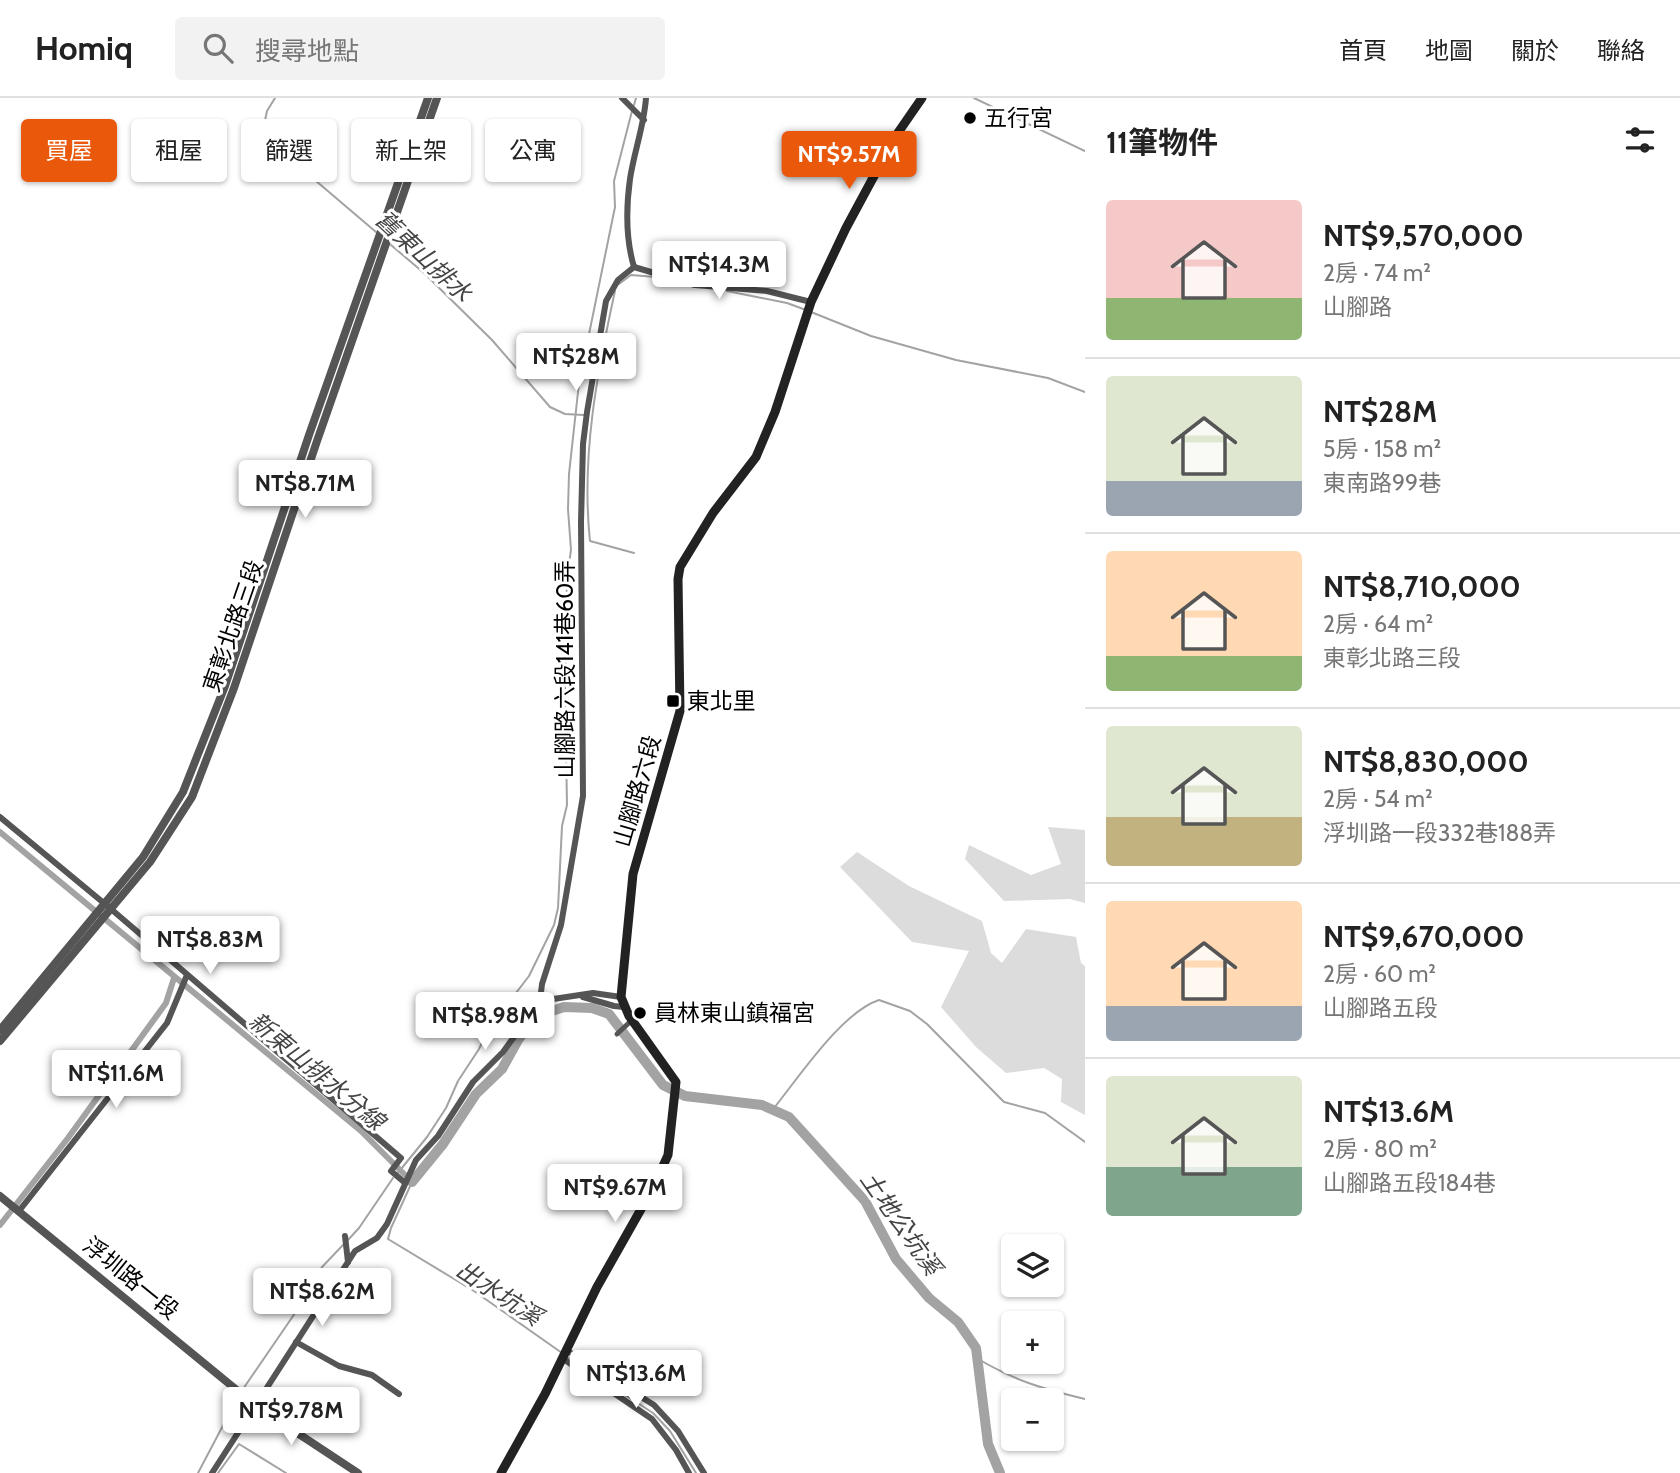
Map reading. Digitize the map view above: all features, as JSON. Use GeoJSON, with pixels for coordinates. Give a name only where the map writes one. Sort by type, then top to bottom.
{"type":"FeatureCollection","features":[{"type":"Feature","properties":{"kind":"main road","name":"山腳路六段"},"geometry":{"type":"LineString","coordinates":[[623,1002],[633,874],[680,711],[680,567],[713,513],[756,457],[775,412],[810,304],[858,205],[895,137],[922,98]]}},
{"type":"Feature","properties":{"kind":"main road"},"geometry":{"type":"LineString","coordinates":[[501,1473],[668,1156],[676,1082],[632,1020],[623,1002]]}},
{"type":"Feature","properties":{"kind":"street","name":"東彰北路三段"},"geometry":{"type":"LineString","coordinates":[[108,906],[143,857],[183,792],[206,738],[428,98]]}},
{"type":"Feature","properties":{"kind":"street","name":"東彰北路三段"},"geometry":{"type":"LineString","coordinates":[[108,906],[150,862],[192,797],[234,688],[312,453],[437,98]]}},
{"type":"Feature","properties":{"kind":"street"},"geometry":{"type":"LineString","coordinates":[[622,98],[644,120]]}},
{"type":"Feature","properties":{"kind":"street"},"geometry":{"type":"LineString","coordinates":[[646,98],[644,120],[630,179],[629,251],[635,267],[695,285],[767,291],[810,304]]}},
{"type":"Feature","properties":{"kind":"street","name":"山腳路六段141巷60弄"},"geometry":{"type":"LineString","coordinates":[[540,1001],[542,984],[561,925],[583,796],[581,605],[583,444],[587,412],[606,301],[618,281],[635,267]]}},
{"type":"Feature","properties":{"kind":"street"},"geometry":{"type":"LineString","coordinates":[[0,817],[108,906],[401,1158],[391,1171],[404,1182]]}},
{"type":"Feature","properties":{"kind":"street"},"geometry":{"type":"LineString","coordinates":[[0,1041],[108,906]]}},
{"type":"Feature","properties":{"kind":"street"},"geometry":{"type":"LineString","coordinates":[[0,1030],[96,921]]}},
{"type":"Feature","properties":{"kind":"street"},"geometry":{"type":"LineString","coordinates":[[19,1210],[167,1023],[187,975]]}},
{"type":"Feature","properties":{"kind":"street"},"geometry":{"type":"LineString","coordinates":[[212,1473],[355,1251],[377,1238],[387,1224],[416,1160],[438,1136],[473,1082],[503,1052],[540,1001],[593,993],[623,1002]]}},
{"type":"Feature","properties":{"kind":"street"},"geometry":{"type":"LineString","coordinates":[[540,1001],[544,1021]]}},
{"type":"Feature","properties":{"kind":"street"},"geometry":{"type":"LineString","coordinates":[[617,1034],[632,1020]]}},
{"type":"Feature","properties":{"kind":"street","name":"浮圳路一段"},"geometry":{"type":"LineString","coordinates":[[0,1196],[255,1405],[358,1473]]}},
{"type":"Feature","properties":{"kind":"street"},"geometry":{"type":"LineString","coordinates":[[345,1236],[348,1262]]}},
{"type":"Feature","properties":{"kind":"street"},"geometry":{"type":"LineString","coordinates":[[296,1342],[340,1366],[372,1375],[399,1394]]}},
{"type":"Feature","properties":{"kind":"street"},"geometry":{"type":"LineString","coordinates":[[564,1354],[652,1419],[676,1450],[689,1473]]}},
{"type":"Feature","properties":{"kind":"street"},"geometry":{"type":"LineString","coordinates":[[564,1354],[654,1405],[678,1431],[704,1473]]}},
{"type":"Feature","properties":{"kind":"shaded area"},"geometry":{"type":"Polygon","coordinates":[[[1048,827],[1085,830],[1085,903],[1070,899],[1004,901],[965,859],[969,845],[1031,875],[1061,864],[1048,827]]]}},
{"type":"Feature","properties":{"kind":"shaded area"},"geometry":{"type":"Polygon","coordinates":[[[857,852],[909,886],[982,921],[991,953],[1002,963],[1026,929],[1076,937],[1081,963],[1085,966],[1085,1115],[1061,1102],[1062,1079],[1044,1068],[1006,1073],[976,1047],[941,1007],[969,951],[912,942],[840,867],[857,852]]]}},
{"type":"Feature","properties":{"kind":"waterway","name":"舊東山排水"},"geometry":{"type":"LineString","coordinates":[[275,98],[267,111],[262,135],[376,232]]}},
{"type":"Feature","properties":{"kind":"waterway"},"geometry":{"type":"LineString","coordinates":[[634,105],[636,98]]}},
{"type":"Feature","properties":{"kind":"waterway"},"geometry":{"type":"LineString","coordinates":[[974,98],[1085,151]]}},
{"type":"Feature","properties":{"kind":"waterway"},"geometry":{"type":"LineString","coordinates":[[397,1174],[427,1137],[446,1108],[458,1081],[489,1028],[529,976],[554,925],[558,908],[562,826],[567,805],[565,692],[567,577],[571,550],[569,474],[579,383],[615,207],[614,181],[632,111]]}},
{"type":"Feature","properties":{"kind":"waterway","name":"舊東山排水"},"geometry":{"type":"LineString","coordinates":[[391,245],[424,273],[492,340],[550,407],[565,414],[584,415]]}},
{"type":"Feature","properties":{"kind":"waterway"},"geometry":{"type":"LineString","coordinates":[[619,284],[631,275],[656,277]]}},
{"type":"Feature","properties":{"kind":"waterway"},"geometry":{"type":"LineString","coordinates":[[615,291],[592,415],[588,478],[590,541],[634,553]]}},
{"type":"Feature","properties":{"kind":"waterway"},"geometry":{"type":"LineString","coordinates":[[727,291],[787,303],[806,310]]}},
{"type":"Feature","properties":{"kind":"waterway"},"geometry":{"type":"LineString","coordinates":[[811,312],[871,336],[956,360],[1048,378],[1085,392]]}},
{"type":"Feature","properties":{"kind":"waterway","name":"新東山排水分線"},"geometry":{"type":"LineString","coordinates":[[0,832],[361,1131],[412,1182]]}},
{"type":"Feature","properties":{"kind":"waterway"},"geometry":{"type":"LineString","coordinates":[[0,1225],[68,1138],[166,1003],[174,978]]}},
{"type":"Feature","properties":{"kind":"waterway"},"geometry":{"type":"LineString","coordinates":[[774,1108],[836,1031],[865,1007],[879,1000],[910,1011],[927,1024],[1004,1102],[1045,1113],[1085,1142]]}},
{"type":"Feature","properties":{"kind":"waterway","name":"土地公坑溪"},"geometry":{"type":"LineString","coordinates":[[412,1182],[443,1144],[476,1094],[502,1069],[518,1040],[532,1022],[546,1013],[564,1007],[592,1008],[609,1014],[663,1085],[685,1096],[762,1105],[789,1117],[865,1201],[896,1259],[929,1298],[958,1322],[976,1348],[988,1444],[1000,1473]]}},
{"type":"Feature","properties":{"kind":"waterway"},"geometry":{"type":"LineString","coordinates":[[347,1241],[393,1178]]}},
{"type":"Feature","properties":{"kind":"waterway","name":"出水坑溪"},"geometry":{"type":"LineString","coordinates":[[412,1182],[388,1239],[474,1291],[562,1353]]}},
{"type":"Feature","properties":{"kind":"waterway"},"geometry":{"type":"LineString","coordinates":[[243,1389],[304,1300],[322,1267],[343,1245]]}},
{"type":"Feature","properties":{"kind":"waterway","name":"出水坑溪"},"geometry":{"type":"LineString","coordinates":[[566,1356],[653,1413],[670,1431],[696,1473]]}},
{"type":"Feature","properties":{"kind":"waterway"},"geometry":{"type":"LineString","coordinates":[[978,1359],[1030,1384],[1085,1399]]}},
{"type":"Feature","properties":{"kind":"waterway"},"geometry":{"type":"LineString","coordinates":[[198,1473],[238,1397]]}},
{"type":"Feature","properties":{"kind":"waterway"},"geometry":{"type":"LineString","coordinates":[[218,1473],[239,1444],[286,1473]]}},
{"type":"Feature","properties":{"kind":"place","name":"五行宮"},"geometry":{"type":"Point","coordinates":[970,118]}},
{"type":"Feature","properties":{"kind":"place","name":"東北里"},"geometry":{"type":"Point","coordinates":[673,701]}},
{"type":"Feature","properties":{"kind":"place","name":"員林東山鎮福宮"},"geometry":{"type":"Point","coordinates":[640,1013]}}]}
